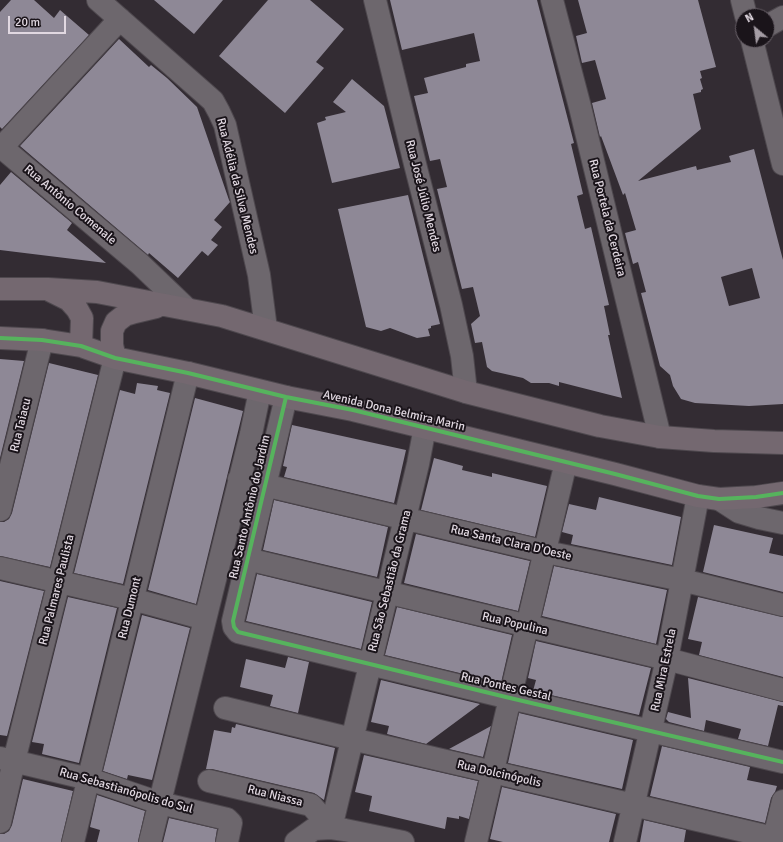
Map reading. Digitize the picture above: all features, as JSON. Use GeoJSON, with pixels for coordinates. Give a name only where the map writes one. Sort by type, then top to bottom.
{"type":"FeatureCollection","features":[{"type":"Feature","properties":{"kind":"main road"},"geometry":{"type":"LineString","coordinates":[[0,289],[48,289],[97,292],[222,316],[466,392],[600,426],[660,436],[714,441],[783,443]]}},
{"type":"Feature","properties":{"kind":"main road"},"geometry":{"type":"LineString","coordinates":[[48,289],[69,300],[78,309],[82,318],[81,346]]}},
{"type":"Feature","properties":{"kind":"main road"},"geometry":{"type":"LineString","coordinates":[[115,358],[112,345],[112,331],[116,322],[125,315],[166,306]]}},
{"type":"Feature","properties":{"kind":"main road","name":"Avenida Dona Belmira Marin"},"geometry":{"type":"LineString","coordinates":[[0,338],[42,340],[81,346],[115,358],[188,373],[286,398],[353,410],[708,498],[756,497],[783,493]]}},
{"type":"Feature","properties":{"kind":"street","name":"Rua Adélia da Silva Mendes"},"geometry":{"type":"LineString","coordinates":[[98,0],[204,92],[213,101],[219,112],[225,125],[259,275],[266,329]]}},
{"type":"Feature","properties":{"kind":"street","name":"Rua Portela da Cerdeira"},"geometry":{"type":"LineString","coordinates":[[552,0],[580,107],[660,436]]}},
{"type":"Feature","properties":{"kind":"street","name":"Rua José Júlio Mendes"},"geometry":{"type":"LineString","coordinates":[[374,1],[452,305],[462,356],[466,392]]}},
{"type":"Feature","properties":{"kind":"street"},"geometry":{"type":"LineString","coordinates":[[1,147],[120,19]]}},
{"type":"Feature","properties":{"kind":"street"},"geometry":{"type":"LineString","coordinates":[[754,48],[783,164]]}},
{"type":"Feature","properties":{"kind":"street","name":"Rua Antônio Comenale"},"geometry":{"type":"LineString","coordinates":[[1,147],[140,264],[187,309]]}},
{"type":"Feature","properties":{"kind":"street"},"geometry":{"type":"LineString","coordinates":[[140,264],[142,301]]}},
{"type":"Feature","properties":{"kind":"street","name":"Rua Taiacu"},"geometry":{"type":"LineString","coordinates":[[0,510],[42,340]]}},
{"type":"Feature","properties":{"kind":"street","name":"Rua Palmares Paulista"},"geometry":{"type":"LineString","coordinates":[[0,822],[7,759],[59,583],[115,358]]}},
{"type":"Feature","properties":{"kind":"street","name":"Rua Dumont"},"geometry":{"type":"LineString","coordinates":[[73,842],[188,373]]}},
{"type":"Feature","properties":{"kind":"street","name":"Rua Santo Antônio do Jardim"},"geometry":{"type":"LineString","coordinates":[[150,842],[204,619],[240,479],[260,391]]}},
{"type":"Feature","properties":{"kind":"street","name":"Rua Santo Antônio do Jardim"},"geometry":{"type":"LineString","coordinates":[[233,621],[286,398]]}},
{"type":"Feature","properties":{"kind":"street","name":"Rua São Sebastião da Grama"},"geometry":{"type":"LineString","coordinates":[[331,828],[418,464],[425,427]]}},
{"type":"Feature","properties":{"kind":"street"},"geometry":{"type":"LineString","coordinates":[[476,842],[546,552],[566,462]]}},
{"type":"Feature","properties":{"kind":"street","name":"Rua Santa Clara D'Oeste"},"geometry":{"type":"LineString","coordinates":[[240,479],[546,552],[682,580],[783,604]]}},
{"type":"Feature","properties":{"kind":"street"},"geometry":{"type":"LineString","coordinates":[[708,498],[739,512],[783,523]]}},
{"type":"Feature","properties":{"kind":"street","name":"Rua Mira Estrela"},"geometry":{"type":"LineString","coordinates":[[625,842],[667,659],[682,580],[708,498]]}},
{"type":"Feature","properties":{"kind":"street","name":"Rua Populina"},"geometry":{"type":"LineString","coordinates":[[247,559],[527,627],[667,659],[783,690]]}},
{"type":"Feature","properties":{"kind":"street"},"geometry":{"type":"LineString","coordinates":[[0,568],[204,619]]}},
{"type":"Feature","properties":{"kind":"street","name":"Rua Pontes Gestal"},"geometry":{"type":"LineString","coordinates":[[233,621],[234,627],[238,632],[370,665],[783,762]]}},
{"type":"Feature","properties":{"kind":"street","name":"Rua Dolcinópolis"},"geometry":{"type":"LineString","coordinates":[[225,708],[773,840]]}},
{"type":"Feature","properties":{"kind":"street","name":"Rua Sebastianópolis do Sul"},"geometry":{"type":"LineString","coordinates":[[7,759],[89,779],[160,804],[227,819],[231,823],[227,842]]}},
{"type":"Feature","properties":{"kind":"street","name":"Rua Niassa"},"geometry":{"type":"LineString","coordinates":[[209,781],[311,805],[331,828]]}},
{"type":"Feature","properties":{"kind":"street"},"geometry":{"type":"LineString","coordinates":[[773,840],[783,801]]}},
{"type":"Feature","properties":{"kind":"street"},"geometry":{"type":"LineString","coordinates":[[296,842],[314,829],[331,828],[403,842]]}},
{"type":"Feature","properties":{"kind":"building"},"geometry":{"type":"Polygon","coordinates":[[[11,0],[34,0],[54,18],[60,10],[89,35],[2,129],[0,127],[0,12],[11,0]]]}},
{"type":"Feature","properties":{"kind":"building"},"geometry":{"type":"Polygon","coordinates":[[[154,0],[223,0],[194,34],[154,0]]]}},
{"type":"Feature","properties":{"kind":"building"},"geometry":{"type":"Polygon","coordinates":[[[268,0],[310,0],[344,29],[316,62],[324,68],[285,113],[219,56],[268,0]]]}},
{"type":"Feature","properties":{"kind":"building"},"geometry":{"type":"Polygon","coordinates":[[[390,0],[537,0],[574,143],[571,144],[583,194],[577,196],[585,229],[591,227],[609,305],[604,306],[610,335],[608,335],[622,398],[559,382],[559,386],[549,383],[531,383],[523,378],[492,371],[487,367],[482,342],[475,343],[471,324],[480,316],[473,287],[462,289],[437,189],[447,187],[440,159],[430,161],[414,96],[428,93],[424,78],[466,67],[466,64],[480,61],[474,33],[402,50],[390,0]]]}},
{"type":"Feature","properties":{"kind":"building"},"geometry":{"type":"Polygon","coordinates":[[[578,0],[698,0],[716,67],[700,71],[702,78],[700,79],[703,89],[701,92],[693,94],[701,129],[638,181],[696,166],[697,170],[731,162],[729,156],[754,149],[783,260],[783,404],[749,406],[695,403],[681,399],[673,386],[670,375],[660,366],[641,293],[646,292],[638,262],[633,264],[625,233],[636,230],[625,193],[623,195],[601,136],[600,137],[592,103],[606,99],[595,60],[582,63],[576,36],[587,33],[578,0]],[[752,268],[721,277],[729,306],[760,298],[752,268]]]}},
{"type":"Feature","properties":{"kind":"building"},"geometry":{"type":"Polygon","coordinates":[[[119,39],[149,67],[151,65],[167,78],[197,107],[230,202],[214,220],[222,227],[211,240],[218,245],[208,256],[202,251],[178,278],[149,253],[148,255],[20,146],[119,39]]]}},
{"type":"Feature","properties":{"kind":"building"},"geometry":{"type":"Polygon","coordinates":[[[352,79],[384,106],[400,168],[332,183],[317,123],[326,120],[325,117],[346,112],[333,102],[352,79]]]}},
{"type":"Feature","properties":{"kind":"building"},"geometry":{"type":"Polygon","coordinates":[[[11,172],[72,223],[67,230],[106,263],[0,250],[0,185],[11,172]]]}},
{"type":"Feature","properties":{"kind":"building"},"geometry":{"type":"Polygon","coordinates":[[[408,195],[440,324],[431,326],[431,328],[428,329],[430,336],[417,338],[390,328],[381,331],[366,327],[338,209],[408,195]]]}},
{"type":"Feature","properties":{"kind":"building"},"geometry":{"type":"Polygon","coordinates":[[[0,359],[24,361],[0,458],[0,359]]]}},
{"type":"Feature","properties":{"kind":"building"},"geometry":{"type":"Polygon","coordinates":[[[49,363],[98,375],[50,567],[0,556],[0,522],[4,522],[9,519],[12,513],[49,363]]]}},
{"type":"Feature","properties":{"kind":"building"},"geometry":{"type":"Polygon","coordinates":[[[137,383],[158,386],[157,390],[170,393],[123,584],[74,573],[120,390],[135,394],[137,383]]]}},
{"type":"Feature","properties":{"kind":"building"},"geometry":{"type":"Polygon","coordinates":[[[195,398],[243,411],[196,604],[148,590],[195,398]]]}},
{"type":"Feature","properties":{"kind":"building"},"geometry":{"type":"Polygon","coordinates":[[[292,425],[406,450],[394,503],[284,477],[287,467],[283,466],[292,425]]]}},
{"type":"Feature","properties":{"kind":"building"},"geometry":{"type":"Polygon","coordinates":[[[434,458],[463,466],[462,470],[492,477],[492,473],[547,486],[535,537],[421,510],[434,458]]]}},
{"type":"Feature","properties":{"kind":"building"},"geometry":{"type":"Polygon","coordinates":[[[599,497],[681,517],[672,565],[571,544],[573,535],[562,532],[569,504],[596,510],[599,497]]]}},
{"type":"Feature","properties":{"kind":"building"},"geometry":{"type":"Polygon","coordinates":[[[274,500],[388,527],[377,577],[263,550],[274,500]]]}},
{"type":"Feature","properties":{"kind":"building"},"geometry":{"type":"Polygon","coordinates":[[[714,525],[773,538],[769,553],[783,556],[783,592],[703,572],[714,525]]]}},
{"type":"Feature","properties":{"kind":"building"},"geometry":{"type":"Polygon","coordinates":[[[416,534],[530,561],[518,611],[404,583],[416,534]]]}},
{"type":"Feature","properties":{"kind":"building"},"geometry":{"type":"Polygon","coordinates":[[[554,566],[667,590],[656,644],[542,616],[554,566]]]}},
{"type":"Feature","properties":{"kind":"building"},"geometry":{"type":"Polygon","coordinates":[[[257,574],[372,602],[361,649],[246,621],[257,574]]]}},
{"type":"Feature","properties":{"kind":"building"},"geometry":{"type":"Polygon","coordinates":[[[0,581],[44,591],[7,736],[0,735],[0,581]]]}},
{"type":"Feature","properties":{"kind":"building"},"geometry":{"type":"Polygon","coordinates":[[[68,597],[117,608],[79,763],[42,754],[44,744],[32,742],[68,597]]]}},
{"type":"Feature","properties":{"kind":"building"},"geometry":{"type":"Polygon","coordinates":[[[698,597],[783,617],[783,677],[699,655],[702,642],[688,639],[698,597]]]}},
{"type":"Feature","properties":{"kind":"building"},"geometry":{"type":"Polygon","coordinates":[[[397,607],[512,635],[501,683],[385,655],[397,607]]]}},
{"type":"Feature","properties":{"kind":"building"},"geometry":{"type":"Polygon","coordinates":[[[142,615],[190,628],[152,780],[128,775],[127,779],[103,771],[142,615]]]}},
{"type":"Feature","properties":{"kind":"building"},"geometry":{"type":"Polygon","coordinates":[[[536,641],[651,668],[639,715],[533,691],[536,680],[528,678],[536,641]]]}},
{"type":"Feature","properties":{"kind":"building"},"geometry":{"type":"Polygon","coordinates":[[[288,657],[309,662],[298,713],[270,706],[273,695],[240,687],[246,659],[285,668],[288,657]]]}},
{"type":"Feature","properties":{"kind":"building"},"geometry":{"type":"Polygon","coordinates":[[[688,678],[783,702],[783,706],[778,705],[768,746],[738,739],[741,729],[706,720],[704,731],[669,722],[666,719],[668,712],[691,718],[688,678]]]}},
{"type":"Feature","properties":{"kind":"building"},"geometry":{"type":"Polygon","coordinates":[[[381,680],[480,704],[426,744],[387,734],[389,726],[371,722],[381,680]]]}},
{"type":"Feature","properties":{"kind":"building"},"geometry":{"type":"Polygon","coordinates":[[[519,713],[633,740],[622,789],[508,763],[519,713]]]}},
{"type":"Feature","properties":{"kind":"building"},"geometry":{"type":"Polygon","coordinates":[[[236,724],[335,748],[324,800],[314,793],[212,769],[206,769],[214,730],[231,733],[232,727],[235,728],[236,724]]]}},
{"type":"Feature","properties":{"kind":"building"},"geometry":{"type":"Polygon","coordinates":[[[491,726],[483,757],[449,749],[491,726]]]}},
{"type":"Feature","properties":{"kind":"building"},"geometry":{"type":"Polygon","coordinates":[[[662,746],[750,767],[747,780],[777,786],[771,798],[765,823],[650,796],[662,746]]]}},
{"type":"Feature","properties":{"kind":"building"},"geometry":{"type":"Polygon","coordinates":[[[364,755],[478,781],[469,819],[459,816],[459,819],[447,817],[445,829],[369,811],[372,796],[355,792],[364,755]]]}},
{"type":"Feature","properties":{"kind":"building"},"geometry":{"type":"Polygon","coordinates":[[[23,779],[73,791],[61,842],[0,842],[0,834],[4,834],[9,831],[12,825],[23,779]]]}},
{"type":"Feature","properties":{"kind":"building"},"geometry":{"type":"Polygon","coordinates":[[[502,787],[616,814],[609,842],[503,842],[490,839],[502,787]]]}},
{"type":"Feature","properties":{"kind":"building"},"geometry":{"type":"Polygon","coordinates":[[[97,795],[145,811],[138,842],[97,842],[100,830],[90,827],[97,795]]]}},
{"type":"Feature","properties":{"kind":"building"},"geometry":{"type":"Polygon","coordinates":[[[169,818],[217,829],[215,842],[163,842],[169,818]]]}},
{"type":"Feature","properties":{"kind":"building"},"geometry":{"type":"Polygon","coordinates":[[[644,820],[686,830],[684,842],[640,842],[644,820]]]}},
{"type":"Feature","properties":{"kind":"cycle path"},"geometry":{"type":"LineString","coordinates":[[0,338],[42,340],[81,346],[115,358],[188,373],[286,397],[353,410],[615,474],[698,496],[719,499],[756,497],[783,493]]}},
{"type":"Feature","properties":{"kind":"cycle path"},"geometry":{"type":"LineString","coordinates":[[286,397],[233,621],[234,627],[238,632],[783,762]]}}]}
